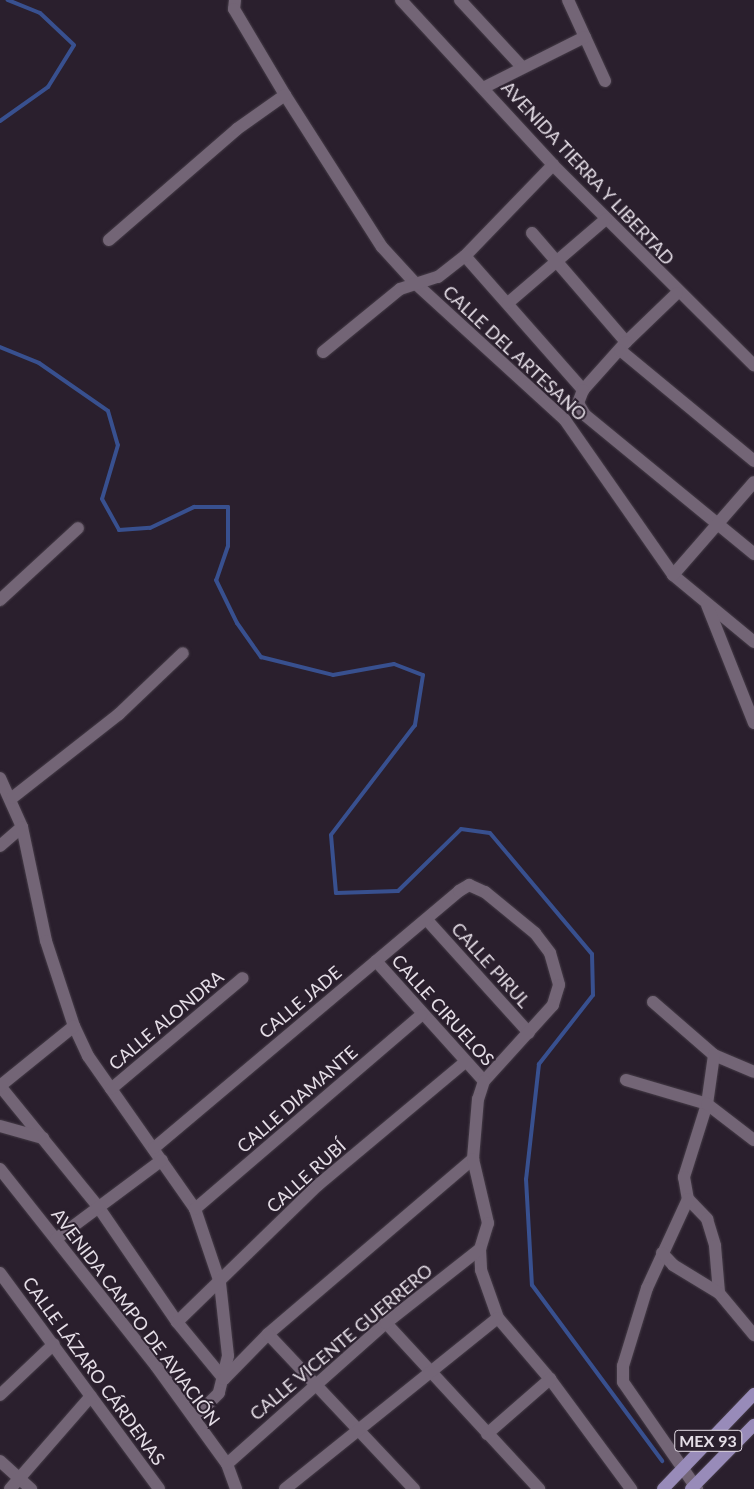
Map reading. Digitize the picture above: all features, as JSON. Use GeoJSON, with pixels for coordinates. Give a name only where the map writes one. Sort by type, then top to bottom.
{"type":"FeatureCollection","features":[{"type":"Feature","properties":{"kind":"main road","name":"MEX 93"},"geometry":{"type":"LineString","coordinates":[[663,1489],[754,1394]]}},
{"type":"Feature","properties":{"kind":"main road","name":"MEX 93"},"geometry":{"type":"LineString","coordinates":[[694,1488],[754,1425]]}},
{"type":"Feature","properties":{"kind":"street","name":"CALLE DEL ARTESANO"},"geometry":{"type":"LineString","coordinates":[[235,0],[234,9],[285,95],[382,247],[415,283],[565,420],[673,576],[754,642]]}},
{"type":"Feature","properties":{"kind":"street","name":"AVENIDA TIERRA Y LIBERTAD"},"geometry":{"type":"LineString","coordinates":[[401,0],[553,166],[677,293],[754,365]]}},
{"type":"Feature","properties":{"kind":"street"},"geometry":{"type":"LineString","coordinates":[[460,0],[522,67]]}},
{"type":"Feature","properties":{"kind":"street"},"geometry":{"type":"LineString","coordinates":[[568,0],[605,81]]}},
{"type":"Feature","properties":{"kind":"street"},"geometry":{"type":"LineString","coordinates":[[483,88],[585,36]]}},
{"type":"Feature","properties":{"kind":"street"},"geometry":{"type":"LineString","coordinates":[[110,240],[237,129],[285,95]]}},
{"type":"Feature","properties":{"kind":"street"},"geometry":{"type":"LineString","coordinates":[[323,352],[400,289],[415,283],[438,278],[465,256],[553,166]]}},
{"type":"Feature","properties":{"kind":"street"},"geometry":{"type":"LineString","coordinates":[[508,303],[606,219]]}},
{"type":"Feature","properties":{"kind":"street"},"geometry":{"type":"LineString","coordinates":[[532,233],[623,346],[754,461]]}},
{"type":"Feature","properties":{"kind":"street"},"geometry":{"type":"LineString","coordinates":[[465,256],[583,390]]}},
{"type":"Feature","properties":{"kind":"street"},"geometry":{"type":"LineString","coordinates":[[677,293],[623,346],[583,390],[578,403],[584,415],[754,554]]}},
{"type":"Feature","properties":{"kind":"street"},"geometry":{"type":"LineString","coordinates":[[673,576],[754,482]]}},
{"type":"Feature","properties":{"kind":"street"},"geometry":{"type":"LineString","coordinates":[[0,600],[78,528]]}},
{"type":"Feature","properties":{"kind":"street"},"geometry":{"type":"LineString","coordinates":[[707,604],[754,723]]}},
{"type":"Feature","properties":{"kind":"street"},"geometry":{"type":"LineString","coordinates":[[12,798],[119,714],[183,653]]}},
{"type":"Feature","properties":{"kind":"street"},"geometry":{"type":"LineString","coordinates":[[0,778],[12,798],[22,827],[46,940],[74,1026],[111,1089],[195,1209],[220,1283],[228,1356],[224,1379],[219,1393],[194,1418]]}},
{"type":"Feature","properties":{"kind":"street"},"geometry":{"type":"LineString","coordinates":[[0,846],[22,827]]}},
{"type":"Feature","properties":{"kind":"street","name":"CALLE JADE"},"geometry":{"type":"LineString","coordinates":[[154,1148],[469,885],[485,892],[535,933],[550,953],[559,985],[553,1005],[529,1033]]}},
{"type":"Feature","properties":{"kind":"street","name":"CALLE PIRUL"},"geometry":{"type":"LineString","coordinates":[[427,920],[529,1033]]}},
{"type":"Feature","properties":{"kind":"street","name":"CALLE CIRUELOS"},"geometry":{"type":"LineString","coordinates":[[376,961],[421,1016],[484,1081]]}},
{"type":"Feature","properties":{"kind":"street","name":"CALLE ALONDRA"},"geometry":{"type":"LineString","coordinates":[[111,1089],[243,978]]}},
{"type":"Feature","properties":{"kind":"street"},"geometry":{"type":"LineString","coordinates":[[653,1002],[714,1055],[754,1072]]}},
{"type":"Feature","properties":{"kind":"street","name":"CALLE DIAMANTE"},"geometry":{"type":"LineString","coordinates":[[195,1209],[421,1016]]}},
{"type":"Feature","properties":{"kind":"street"},"geometry":{"type":"LineString","coordinates":[[74,1026],[0,1086],[99,1208],[177,1322],[224,1379]]}},
{"type":"Feature","properties":{"kind":"street"},"geometry":{"type":"LineString","coordinates":[[529,1033],[484,1081],[473,1159],[488,1223],[480,1249],[481,1270],[498,1318],[550,1379],[631,1489]]}},
{"type":"Feature","properties":{"kind":"street"},"geometry":{"type":"LineString","coordinates":[[714,1055],[707,1104],[688,1156],[684,1177],[688,1199],[707,1220],[715,1246],[719,1294]]}},
{"type":"Feature","properties":{"kind":"street","name":"CALLE RUBÍ"},"geometry":{"type":"LineString","coordinates":[[177,1322],[220,1283],[318,1186],[465,1062]]}},
{"type":"Feature","properties":{"kind":"street"},"geometry":{"type":"LineString","coordinates":[[626,1080],[707,1104],[754,1140]]}},
{"type":"Feature","properties":{"kind":"street"},"geometry":{"type":"LineString","coordinates":[[0,1126],[43,1138]]}},
{"type":"Feature","properties":{"kind":"street"},"geometry":{"type":"LineString","coordinates":[[224,1379],[268,1334],[473,1159]]}},
{"type":"Feature","properties":{"kind":"street"},"geometry":{"type":"LineString","coordinates":[[56,1239],[162,1160]]}},
{"type":"Feature","properties":{"kind":"street","name":"AVENIDA CAMPO DE AVIACIÓN"},"geometry":{"type":"LineString","coordinates":[[0,1169],[194,1418],[226,1464],[236,1489]]}},
{"type":"Feature","properties":{"kind":"street"},"geometry":{"type":"LineString","coordinates":[[688,1199],[662,1253],[622,1366],[623,1382],[682,1467],[694,1488]]}},
{"type":"Feature","properties":{"kind":"street","name":"CALLE VICENTE GUERRERO"},"geometry":{"type":"LineString","coordinates":[[226,1464],[386,1323],[480,1249]]}},
{"type":"Feature","properties":{"kind":"street"},"geometry":{"type":"LineString","coordinates":[[662,1253],[679,1270],[719,1294],[754,1335]]}},
{"type":"Feature","properties":{"kind":"street","name":"CALLE LÁZARO CÁRDENAS"},"geometry":{"type":"LineString","coordinates":[[0,1273],[159,1489]]}},
{"type":"Feature","properties":{"kind":"street"},"geometry":{"type":"LineString","coordinates":[[285,1489],[362,1430],[498,1318]]}},
{"type":"Feature","properties":{"kind":"street"},"geometry":{"type":"LineString","coordinates":[[386,1323],[433,1371],[487,1434],[538,1489]]}},
{"type":"Feature","properties":{"kind":"street"},"geometry":{"type":"LineString","coordinates":[[268,1334],[314,1386],[362,1430],[414,1489]]}},
{"type":"Feature","properties":{"kind":"street"},"geometry":{"type":"LineString","coordinates":[[0,1394],[54,1344]]}},
{"type":"Feature","properties":{"kind":"street"},"geometry":{"type":"LineString","coordinates":[[487,1434],[550,1379]]}},
{"type":"Feature","properties":{"kind":"street"},"geometry":{"type":"LineString","coordinates":[[10,1489],[91,1396]]}},
{"type":"Feature","properties":{"kind":"street"},"geometry":{"type":"LineString","coordinates":[[0,1461],[32,1489]]}},
{"type":"Feature","properties":{"kind":"waterway"},"geometry":{"type":"LineString","coordinates":[[0,121],[48,87],[74,45],[40,13],[7,0]]}},
{"type":"Feature","properties":{"kind":"waterway"},"geometry":{"type":"LineString","coordinates":[[0,347],[39,363],[108,411],[118,445],[102,499],[119,530],[150,528],[194,507],[228,507],[228,546],[216,580],[237,623],[261,657],[333,675],[394,664],[423,675],[415,725],[331,835],[336,893],[398,891],[461,829],[490,833],[592,954],[593,995],[539,1064],[526,1179],[532,1285],[662,1461]]}}]}
